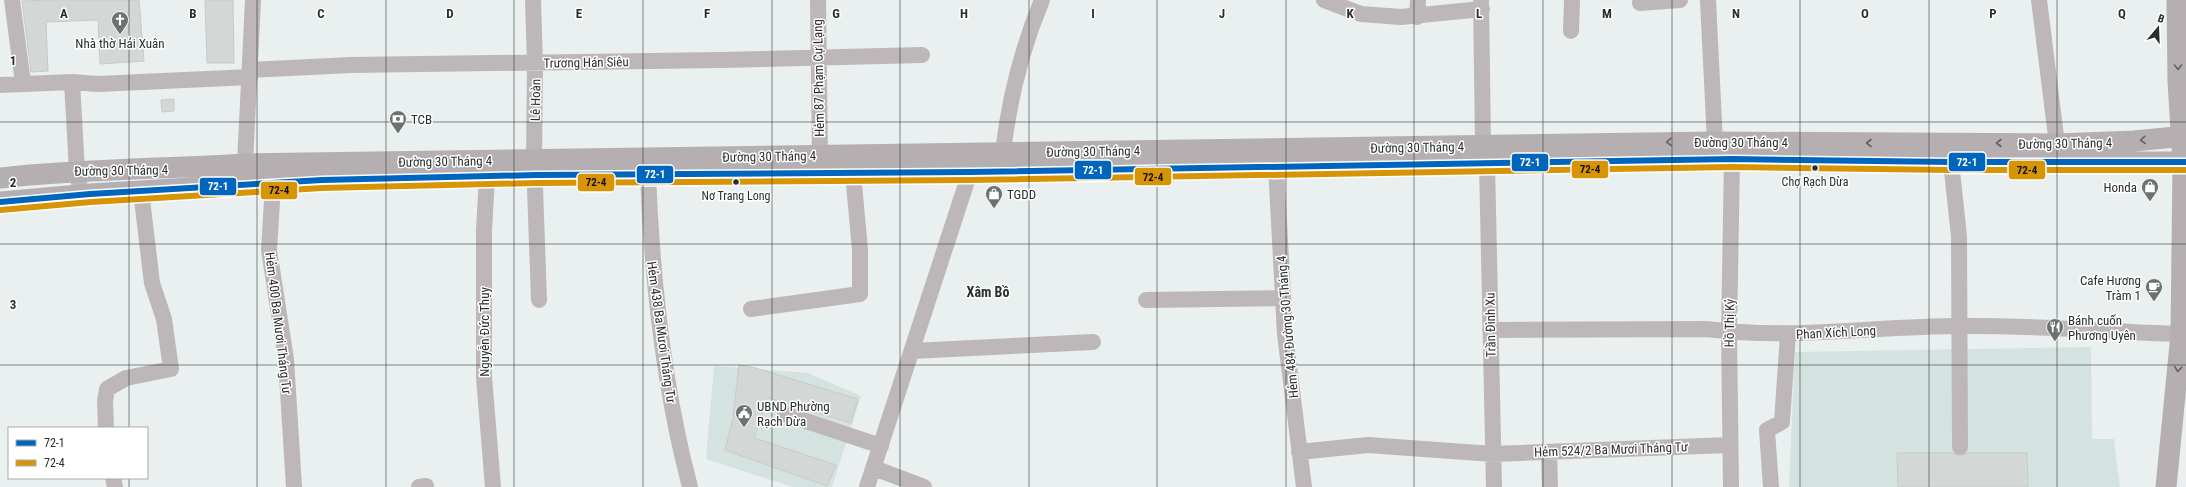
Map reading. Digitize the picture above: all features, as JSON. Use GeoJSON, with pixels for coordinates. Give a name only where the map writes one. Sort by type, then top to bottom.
{"type":"FeatureCollection","features":[{"type":"Feature","properties":{"kind":"main road"},"geometry":{"type":"LineString","coordinates":[[2166,487],[2181,334],[2184,136],[2178,81],[2177,0]]}},
{"type":"Feature","properties":{"kind":"main road","name":"Đường 30 Tháng 4"},"geometry":{"type":"LineString","coordinates":[[1003,162],[1276,166],[1715,142],[2057,144],[2134,141],[2184,136]]}},
{"type":"Feature","properties":{"kind":"main road","name":"Đường 30 Tháng 4"},"geometry":{"type":"LineString","coordinates":[[0,202],[81,195],[322,180],[486,176],[535,168],[820,155],[969,162],[1485,155],[1951,162],[2184,162]]}},
{"type":"Feature","properties":{"kind":"main road","name":"Đường 30 Tháng 4"},"geometry":{"type":"LineString","coordinates":[[0,178],[77,171],[165,169],[245,164],[535,168],[648,175],[853,173],[969,162]]}},
{"type":"Feature","properties":{"kind":"street"},"geometry":{"type":"LineString","coordinates":[[12,0],[23,83]]}},
{"type":"Feature","properties":{"kind":"street"},"geometry":{"type":"LineString","coordinates":[[245,164],[253,0]]}},
{"type":"Feature","properties":{"kind":"street","name":"Lê Hoàn"},"geometry":{"type":"LineString","coordinates":[[533,0],[536,62],[535,225],[539,300]]}},
{"type":"Feature","properties":{"kind":"street","name":"Hẻm 87 Phạm Cự Lạng"},"geometry":{"type":"LineString","coordinates":[[818,0],[817,58],[820,155]]}},
{"type":"Feature","properties":{"kind":"street"},"geometry":{"type":"LineString","coordinates":[[1003,162],[1019,65],[1030,29],[1042,0]]}},
{"type":"Feature","properties":{"kind":"street"},"geometry":{"type":"LineString","coordinates":[[1324,0],[1361,14],[1417,17],[1482,4]]}},
{"type":"Feature","properties":{"kind":"street"},"geometry":{"type":"LineString","coordinates":[[1417,17],[1418,0]]}},
{"type":"Feature","properties":{"kind":"street"},"geometry":{"type":"LineString","coordinates":[[1572,0],[1572,31]]}},
{"type":"Feature","properties":{"kind":"street"},"geometry":{"type":"LineString","coordinates":[[1640,3],[1680,0]]}},
{"type":"Feature","properties":{"kind":"street"},"geometry":{"type":"LineString","coordinates":[[1708,0],[1715,142]]}},
{"type":"Feature","properties":{"kind":"street"},"geometry":{"type":"LineString","coordinates":[[2039,0],[2057,144]]}},
{"type":"Feature","properties":{"kind":"street","name":"Trần Đình Xu"},"geometry":{"type":"LineString","coordinates":[[1482,4],[1494,487]]}},
{"type":"Feature","properties":{"kind":"street","name":"Trương Hán Siêu"},"geometry":{"type":"LineString","coordinates":[[72,82],[98,84],[351,65],[922,55]]}},
{"type":"Feature","properties":{"kind":"street"},"geometry":{"type":"LineString","coordinates":[[0,85],[72,82],[77,171],[81,195]]}},
{"type":"Feature","properties":{"kind":"street","name":"Hồ Thị Kỷ"},"geometry":{"type":"LineString","coordinates":[[1731,487],[1729,332],[1732,159]]}},
{"type":"Feature","properties":{"kind":"street"},"geometry":{"type":"LineString","coordinates":[[867,487],[912,351],[969,162]]}},
{"type":"Feature","properties":{"kind":"street"},"geometry":{"type":"LineString","coordinates":[[1951,162],[1959,236],[1960,447]]}},
{"type":"Feature","properties":{"kind":"street","name":"Hẻm 484 Đường 30 Tháng 4"},"geometry":{"type":"LineString","coordinates":[[1276,166],[1283,298],[1304,487]]}},
{"type":"Feature","properties":{"kind":"street"},"geometry":{"type":"LineString","coordinates":[[751,309],[860,294],[860,250],[853,173]]}},
{"type":"Feature","properties":{"kind":"street","name":"Hẻm 438 Ba Mươi Tháng Tư"},"geometry":{"type":"LineString","coordinates":[[648,175],[652,259],[662,350],[690,487]]}},
{"type":"Feature","properties":{"kind":"street","name":"Nguyễn Đức Thụy"},"geometry":{"type":"LineString","coordinates":[[486,176],[484,231],[484,377],[493,487]]}},
{"type":"Feature","properties":{"kind":"street","name":"Hẻm 400 Ba Mươi Tháng Tư"},"geometry":{"type":"LineString","coordinates":[[273,184],[269,250],[286,359],[294,487]]}},
{"type":"Feature","properties":{"kind":"street"},"geometry":{"type":"LineString","coordinates":[[106,427],[105,401],[107,389],[126,378],[171,369],[164,319],[152,282],[141,191]]}},
{"type":"Feature","properties":{"kind":"street"},"geometry":{"type":"LineString","coordinates":[[1146,300],[1283,298]]}},
{"type":"Feature","properties":{"kind":"street","name":"Phan Xích Long"},"geometry":{"type":"LineString","coordinates":[[1490,330],[1706,329],[1729,332],[1788,334],[1960,326],[2181,334]]}},
{"type":"Feature","properties":{"kind":"street"},"geometry":{"type":"LineString","coordinates":[[1772,487],[1767,430],[1782,422],[1788,334]]}},
{"type":"Feature","properties":{"kind":"street"},"geometry":{"type":"LineString","coordinates":[[912,351],[1093,342]]}},
{"type":"Feature","properties":{"kind":"street"},"geometry":{"type":"LineString","coordinates":[[785,414],[881,446]]}},
{"type":"Feature","properties":{"kind":"street","name":"Hẻm 524/2 Ba Mươi Tháng Tư"},"geometry":{"type":"LineString","coordinates":[[1299,452],[1368,445],[1493,454],[1730,445]]}},
{"type":"Feature","properties":{"kind":"street"},"geometry":{"type":"LineString","coordinates":[[1549,452],[1550,487]]}},
{"type":"Feature","properties":{"kind":"street"},"geometry":{"type":"LineString","coordinates":[[874,468],[924,487]]}},
{"type":"Feature","properties":{"kind":"shaded area"},"geometry":{"type":"Polygon","coordinates":[[[2091,347],[2092,439],[2114,439],[2120,487],[1789,487],[1795,352],[2091,347]]]}},
{"type":"Feature","properties":{"kind":"shaded area"},"geometry":{"type":"Polygon","coordinates":[[[714,366],[808,373],[861,396],[832,487],[793,487],[706,459],[714,366]]]}},
{"type":"Feature","properties":{"kind":"building"},"geometry":{"type":"Polygon","coordinates":[[[139,0],[144,61],[100,64],[98,20],[46,22],[48,71],[31,72],[22,1],[139,0]]]}},
{"type":"Feature","properties":{"kind":"building"},"geometry":{"type":"Polygon","coordinates":[[[205,0],[233,0],[234,63],[207,63],[205,0]]]}},
{"type":"Feature","properties":{"kind":"building"},"geometry":{"type":"Polygon","coordinates":[[[174,99],[174,111],[162,112],[161,100],[174,99]]]}},
{"type":"Feature","properties":{"kind":"building","name":"UBND Phường Rạch Dừa"},"geometry":{"type":"Polygon","coordinates":[[[739,365],[752,367],[858,399],[851,423],[768,398],[754,438],[836,465],[827,486],[725,450],[733,418],[739,365]]]}},
{"type":"Feature","properties":{"kind":"building"},"geometry":{"type":"Polygon","coordinates":[[[1897,453],[1953,453],[1960,456],[1967,453],[2027,453],[2028,487],[1898,487],[1897,453]]]}},
{"type":"Feature","properties":{"kind":"transit line","name":"72-1"},"geometry":{"type":"LineString","coordinates":[[0,202],[90,194],[322,180],[536,175],[970,172],[1732,159],[1951,162],[2186,162]]}},
{"type":"Feature","properties":{"kind":"transit line","name":"72-4"},"geometry":{"type":"LineString","coordinates":[[1,210],[91,202],[322,188],[536,183],[970,180],[1732,167],[1951,170],[2186,170]]}},
{"type":"Feature","properties":{"kind":"place","name":"Nhà thờ Hải Xuân"},"geometry":{"type":"Point","coordinates":[120,35]}},
{"type":"Feature","properties":{"kind":"place","name":"TCB"},"geometry":{"type":"Point","coordinates":[398,134]}},
{"type":"Feature","properties":{"kind":"place","name":"Chợ Rạch Dừa"},"geometry":{"type":"Point","coordinates":[1815,168]}},
{"type":"Feature","properties":{"kind":"place","name":"Nơ Trang Long"},"geometry":{"type":"Point","coordinates":[736,182]}},
{"type":"Feature","properties":{"kind":"place","name":"Honda"},"geometry":{"type":"Point","coordinates":[2150,202]}},
{"type":"Feature","properties":{"kind":"place","name":"TGDD"},"geometry":{"type":"Point","coordinates":[994,209]}},
{"type":"Feature","properties":{"kind":"place","name":"Cafe Hương Tràm 1"},"geometry":{"type":"Point","coordinates":[2154,302]}},
{"type":"Feature","properties":{"kind":"place","name":"Bánh cuốn Phương Uyên"},"geometry":{"type":"Point","coordinates":[2055,342]}},
{"type":"Feature","properties":{"kind":"place","name":"UBND Phường Rạch Dừa"},"geometry":{"type":"Point","coordinates":[744,428]}},
{"type":"Feature","properties":{"kind":"district","name":"Xâm Bồ"},"geometry":{"type":"Point","coordinates":[988,292]}}]}
